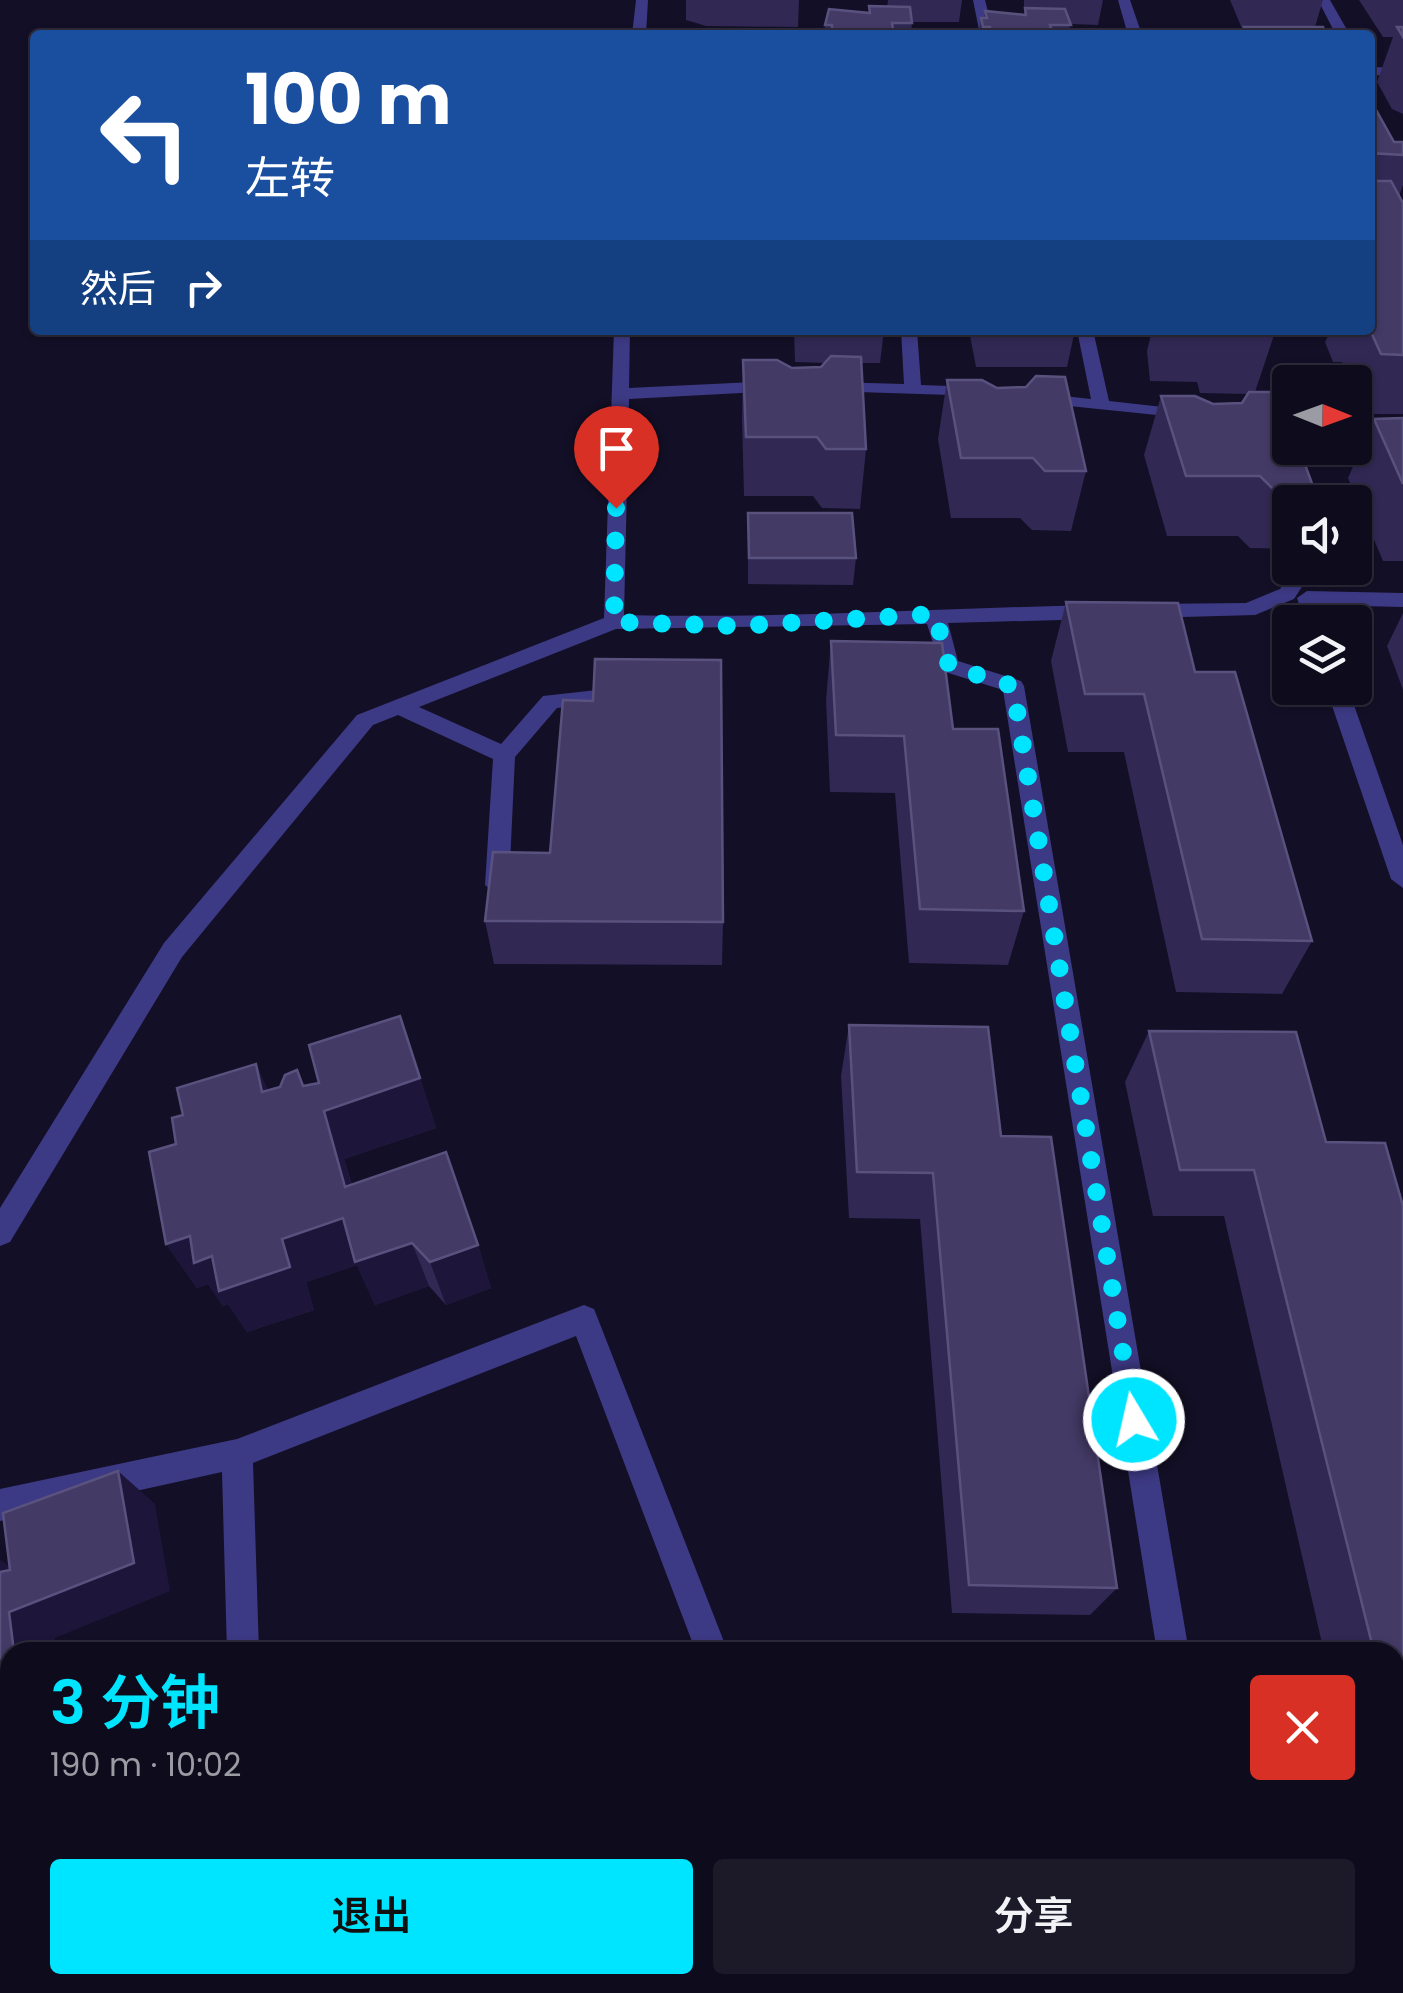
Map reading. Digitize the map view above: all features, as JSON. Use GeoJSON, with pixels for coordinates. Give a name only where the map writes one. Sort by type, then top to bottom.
{"type":"FeatureCollection","features":[{"type":"Feature","properties":{"kind":"lane"},"geometry":{"type":"LineString","coordinates":[[639,30],[642,0]]}},
{"type":"Feature","properties":{"kind":"lane"},"geometry":{"type":"LineString","coordinates":[[979,0],[986,30]]}},
{"type":"Feature","properties":{"kind":"lane"},"geometry":{"type":"LineString","coordinates":[[1124,0],[1133,30]]}},
{"type":"Feature","properties":{"kind":"lane"},"geometry":{"type":"LineString","coordinates":[[1324,0],[1341,30]]}},
{"type":"Feature","properties":{"kind":"lane"},"geometry":{"type":"LineString","coordinates":[[1375,71],[1403,72]]}},
{"type":"Feature","properties":{"kind":"lane"},"geometry":{"type":"LineString","coordinates":[[614,622],[622,335]]}},
{"type":"Feature","properties":{"kind":"lane"},"geometry":{"type":"LineString","coordinates":[[909,335],[913,390]]}},
{"type":"Feature","properties":{"kind":"lane"},"geometry":{"type":"LineString","coordinates":[[1087,335],[1101,405]]}},
{"type":"Feature","properties":{"kind":"lane"},"geometry":{"type":"LineString","coordinates":[[618,394],[809,387],[913,390],[1001,394],[1206,417]]}},
{"type":"Feature","properties":{"kind":"lane"},"geometry":{"type":"LineString","coordinates":[[1372,427],[1403,430]]}},
{"type":"Feature","properties":{"kind":"lane"},"geometry":{"type":"LineString","coordinates":[[0,1233],[173,950],[365,720],[614,622],[737,626],[935,614],[1248,610],[1287,594],[1293,585]]}},
{"type":"Feature","properties":{"kind":"lane"},"geometry":{"type":"LineString","coordinates":[[1309,605],[1307,598],[1403,600]]}},
{"type":"Feature","properties":{"kind":"lane"},"geometry":{"type":"LineString","coordinates":[[935,614],[949,666],[1013,686],[1170,1642]]}},
{"type":"Feature","properties":{"kind":"lane"},"geometry":{"type":"LineString","coordinates":[[497,885],[504,755],[551,701],[640,693]]}},
{"type":"Feature","properties":{"kind":"lane"},"geometry":{"type":"LineString","coordinates":[[1343,705],[1403,878]]}},
{"type":"Feature","properties":{"kind":"lane"},"geometry":{"type":"LineString","coordinates":[[397,706],[504,755]]}},
{"type":"Feature","properties":{"kind":"lane"},"geometry":{"type":"LineString","coordinates":[[0,1504],[237,1454],[584,1319],[708,1642]]}},
{"type":"Feature","properties":{"kind":"lane"},"geometry":{"type":"LineString","coordinates":[[237,1454],[244,1642]]}},
{"type":"Feature","properties":{"kind":"building"},"geometry":{"type":"Polygon","coordinates":[[[869,6],[910,7],[912,23],[892,23],[893,30],[832,30],[832,25],[825,25],[829,9],[870,13],[869,6]]]}},
{"type":"Feature","properties":{"kind":"building"},"geometry":{"type":"Polygon","coordinates":[[[1025,8],[1065,9],[1071,25],[1050,25],[1052,30],[990,30],[983,27],[981,18],[987,18],[985,11],[1026,15],[1025,8]]]}},
{"type":"Feature","properties":{"kind":"building"},"geometry":{"type":"Polygon","coordinates":[[[1244,27],[1324,30],[1246,30],[1244,27]]]}},
{"type":"Feature","properties":{"kind":"building"},"geometry":{"type":"Polygon","coordinates":[[[1375,108],[1394,142],[1403,142],[1403,155],[1375,153],[1375,108]]]}},
{"type":"Feature","properties":{"kind":"building"},"geometry":{"type":"Polygon","coordinates":[[[1375,181],[1391,181],[1403,203],[1403,355],[1381,354],[1372,335],[1375,181]]]}},
{"type":"Feature","properties":{"kind":"building"},"geometry":{"type":"Polygon","coordinates":[[[831,356],[861,357],[866,449],[826,449],[817,437],[746,437],[743,360],[777,360],[792,368],[821,367],[831,356]]]}},
{"type":"Feature","properties":{"kind":"building"},"geometry":{"type":"Polygon","coordinates":[[[1036,376],[1065,377],[1086,471],[1045,471],[1033,458],[961,458],[947,380],[982,380],[997,388],[1026,387],[1036,376]]]}},
{"type":"Feature","properties":{"kind":"building"},"geometry":{"type":"Polygon","coordinates":[[[1249,392],[1272,392],[1272,465],[1305,465],[1313,485],[1272,488],[1260,476],[1186,476],[1161,396],[1195,396],[1213,404],[1242,403],[1249,392]]]}},
{"type":"Feature","properties":{"kind":"building"},"geometry":{"type":"Polygon","coordinates":[[[1403,418],[1403,484],[1374,419],[1403,418]]]}},
{"type":"Feature","properties":{"kind":"building"},"geometry":{"type":"Polygon","coordinates":[[[748,513],[852,513],[856,558],[749,558],[748,513]]]}},
{"type":"Feature","properties":{"kind":"building"},"geometry":{"type":"Polygon","coordinates":[[[1066,602],[1178,603],[1195,672],[1235,672],[1312,941],[1202,939],[1144,694],[1085,694],[1066,602]]]}},
{"type":"Feature","properties":{"kind":"building"},"geometry":{"type":"Polygon","coordinates":[[[831,641],[942,643],[953,729],[998,729],[1024,911],[920,909],[904,736],[836,735],[831,641]]]}},
{"type":"Feature","properties":{"kind":"building"},"geometry":{"type":"Polygon","coordinates":[[[595,659],[721,660],[723,922],[485,921],[493,852],[550,853],[563,700],[593,701],[595,659]]]}},
{"type":"Feature","properties":{"kind":"building"},"geometry":{"type":"Polygon","coordinates":[[[400,1016],[420,1078],[324,1111],[345,1187],[446,1152],[478,1245],[430,1262],[412,1243],[355,1262],[343,1218],[282,1239],[290,1267],[219,1291],[212,1256],[194,1263],[190,1236],[166,1244],[149,1152],[176,1144],[172,1118],[183,1115],[177,1088],[256,1064],[262,1092],[280,1087],[285,1075],[297,1070],[303,1086],[319,1083],[309,1045],[400,1016]]]}},
{"type":"Feature","properties":{"kind":"building"},"geometry":{"type":"Polygon","coordinates":[[[849,1025],[988,1027],[1001,1136],[1051,1137],[1117,1588],[969,1585],[933,1173],[857,1172],[849,1025]]]}},
{"type":"Feature","properties":{"kind":"building"},"geometry":{"type":"Polygon","coordinates":[[[1149,1031],[1296,1032],[1326,1142],[1385,1143],[1403,1206],[1403,1642],[1372,1642],[1254,1170],[1180,1170],[1149,1031]]]}},
{"type":"Feature","properties":{"kind":"building"},"geometry":{"type":"Polygon","coordinates":[[[118,1471],[134,1563],[9,1612],[13,1642],[0,1642],[0,1572],[10,1570],[3,1513],[118,1471]]]}},
{"type":"Feature","properties":{"kind":"route"},"geometry":{"type":"LineString","coordinates":[[616,508],[614,622],[737,626],[935,614],[949,666],[1013,686],[1134,1420]]}}]}
